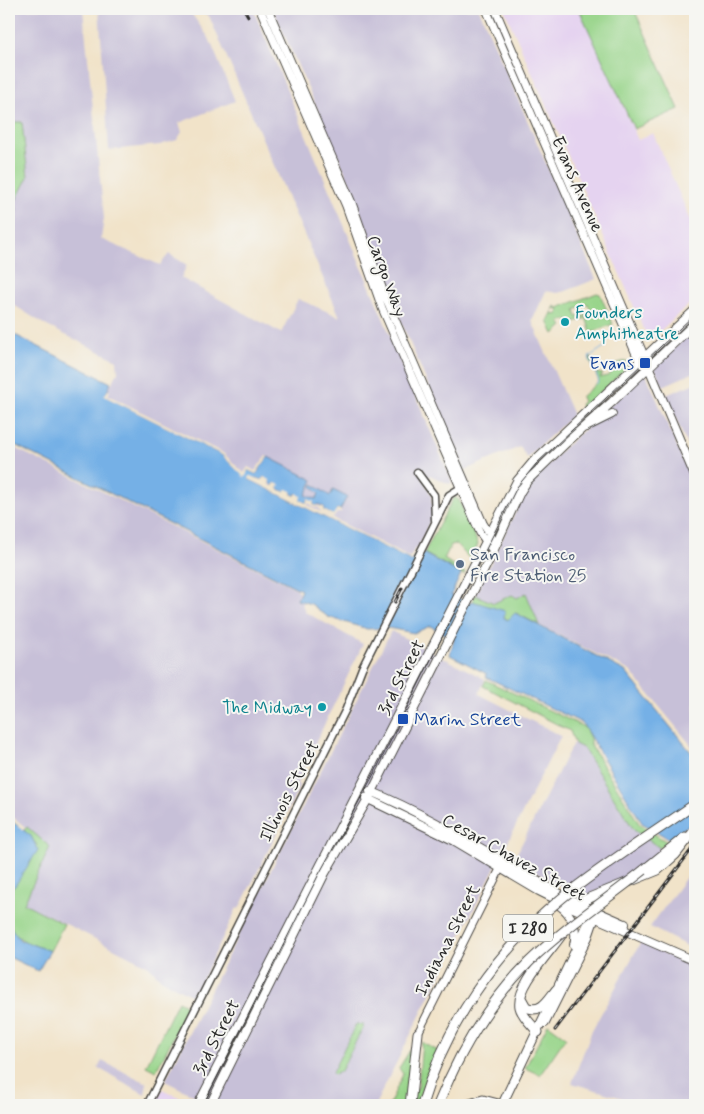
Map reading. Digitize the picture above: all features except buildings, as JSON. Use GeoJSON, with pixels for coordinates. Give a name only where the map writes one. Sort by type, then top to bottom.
{"type":"FeatureCollection","features":[{"type":"Feature","properties":{"kind":"highway","name":"I 280"},"geometry":{"type":"LineString","coordinates":[[422,1105],[442,1051],[458,1020],[487,975],[511,947],[548,909],[575,888],[695,804]]}},
{"type":"Feature","properties":{"kind":"highway","name":"I 280"},"geometry":{"type":"LineString","coordinates":[[438,1105],[459,1057],[483,1018],[516,976],[563,934],[695,830]]}},
{"type":"Feature","properties":{"kind":"highway"},"geometry":{"type":"LineString","coordinates":[[578,903],[649,875],[676,855],[695,830]]}},
{"type":"Feature","properties":{"kind":"highway"},"geometry":{"type":"LineString","coordinates":[[594,915],[601,899],[611,889]]}},
{"type":"Feature","properties":{"kind":"highway"},"geometry":{"type":"LineString","coordinates":[[538,1032],[523,1013],[520,1006],[521,997],[528,978],[563,934]]}},
{"type":"Feature","properties":{"kind":"highway"},"geometry":{"type":"LineString","coordinates":[[521,997],[526,1007],[534,1010],[544,1006],[556,990]]}},
{"type":"Feature","properties":{"kind":"highway"},"geometry":{"type":"LineString","coordinates":[[410,1105],[418,1033]]}},
{"type":"Feature","properties":{"kind":"highway"},"geometry":{"type":"LineString","coordinates":[[473,1104],[483,1100],[501,1105]]}},
{"type":"Feature","properties":{"kind":"main road","name":"Cargo Way"},"geometry":{"type":"LineString","coordinates":[[260,9],[346,206],[378,299],[460,487],[487,539],[494,548]]}},
{"type":"Feature","properties":{"kind":"main road","name":"Cargo Way"},"geometry":{"type":"LineString","coordinates":[[268,9],[352,204],[384,296],[460,487]]}},
{"type":"Feature","properties":{"kind":"main road","name":"Evans Avenue"},"geometry":{"type":"LineString","coordinates":[[486,9],[518,72]]}},
{"type":"Feature","properties":{"kind":"main road","name":"Evans Avenue"},"geometry":{"type":"LineString","coordinates":[[494,9],[518,72],[695,476]]}},
{"type":"Feature","properties":{"kind":"main road","name":"3rd Street"},"geometry":{"type":"LineString","coordinates":[[198,1105],[513,488],[524,473],[642,358],[695,310]]}},
{"type":"Feature","properties":{"kind":"main road","name":"3rd Street"},"geometry":{"type":"LineString","coordinates":[[210,1105],[326,873],[370,796],[524,486],[579,430],[695,323]]}},
{"type":"Feature","properties":{"kind":"main road"},"geometry":{"type":"LineString","coordinates":[[579,430],[612,414]]}},
{"type":"Feature","properties":{"kind":"main road","name":"Cesar Chavez Street"},"geometry":{"type":"LineString","coordinates":[[361,787],[370,796]]}},
{"type":"Feature","properties":{"kind":"main road","name":"Cesar Chavez Street"},"geometry":{"type":"LineString","coordinates":[[357,795],[370,796],[414,810],[503,864],[578,903],[594,915],[695,961]]}},
{"type":"Feature","properties":{"kind":"main road","name":"Cesar Chavez Street"},"geometry":{"type":"LineString","coordinates":[[503,864],[538,891],[668,944],[685,956]]}},
{"type":"Feature","properties":{"kind":"main road","name":"Indiana Street"},"geometry":{"type":"LineString","coordinates":[[418,1033],[503,864]]}},
{"type":"Feature","properties":{"kind":"main road"},"geometry":{"type":"LineString","coordinates":[[538,891],[563,908],[571,918],[576,933],[572,954]]}},
{"type":"Feature","properties":{"kind":"main road"},"geometry":{"type":"LineString","coordinates":[[588,937],[594,915]]}},
{"type":"Feature","properties":{"kind":"main road"},"geometry":{"type":"LineString","coordinates":[[538,1032],[538,1026],[572,954],[594,915]]}},
{"type":"Feature","properties":{"kind":"main road"},"geometry":{"type":"LineString","coordinates":[[501,1105],[538,1032],[543,1028],[588,937],[596,926],[619,927]]}},
{"type":"Feature","properties":{"kind":"street"},"geometry":{"type":"LineString","coordinates":[[417,472],[434,495],[435,523]]}},
{"type":"Feature","properties":{"kind":"street","name":"Illinois Street"},"geometry":{"type":"LineString","coordinates":[[147,1105],[346,709],[362,668],[449,495],[460,487]]}},
{"type":"Feature","properties":{"kind":"shaded area"},"geometry":{"type":"Polygon","coordinates":[[[9,9],[83,9],[104,218],[101,239],[160,265],[169,254],[187,265],[181,278],[281,333],[298,299],[340,317],[209,16],[195,9],[253,9],[452,482],[449,484],[430,475],[426,484],[431,495],[433,514],[412,561],[244,477],[104,396],[118,372],[117,360],[47,326],[9,302],[9,213],[22,122],[9,122],[9,9]]]}},
{"type":"Feature","properties":{"kind":"shaded area"},"geometry":{"type":"Polygon","coordinates":[[[99,9],[188,9],[209,38],[235,101],[179,123],[182,132],[177,140],[160,145],[109,150],[99,9]]]}},
{"type":"Feature","properties":{"kind":"shaded area"},"geometry":{"type":"Polygon","coordinates":[[[273,9],[479,9],[596,279],[566,291],[557,293],[546,291],[532,321],[573,415],[527,458],[520,447],[465,470],[394,306],[351,186],[273,9]]]}},
{"type":"Feature","properties":{"kind":"shaded area"},"geometry":{"type":"Polygon","coordinates":[[[504,9],[580,9],[638,140],[653,133],[695,230],[695,299],[649,341],[504,9]]]}},
{"type":"Feature","properties":{"kind":"shaded area"},"geometry":{"type":"Polygon","coordinates":[[[695,327],[695,372],[663,386],[654,368],[695,327]]]}},
{"type":"Feature","properties":{"kind":"shaded area"},"geometry":{"type":"Polygon","coordinates":[[[645,372],[695,488],[695,750],[630,671],[539,625],[526,593],[517,598],[512,595],[494,603],[475,595],[519,505],[534,480],[562,450],[645,372]]]}},
{"type":"Feature","properties":{"kind":"shaded area"},"geometry":{"type":"Polygon","coordinates":[[[695,383],[695,464],[666,395],[695,383]]]}},
{"type":"Feature","properties":{"kind":"shaded area"},"geometry":{"type":"Polygon","coordinates":[[[9,445],[297,589],[305,612],[363,644],[302,771],[297,784],[300,786],[239,909],[237,908],[194,997],[161,979],[149,966],[24,903],[50,847],[9,814],[9,445]]]}},
{"type":"Feature","properties":{"kind":"shaded area"},"geometry":{"type":"Polygon","coordinates":[[[391,631],[485,679],[479,694],[561,736],[375,1105],[213,1105],[165,1081],[391,631]]]}},
{"type":"Feature","properties":{"kind":"shaded area"},"geometry":{"type":"Polygon","coordinates":[[[573,743],[583,748],[634,830],[660,848],[659,852],[620,882],[603,888],[588,897],[583,897],[558,885],[520,862],[516,855],[573,743]]]}},
{"type":"Feature","properties":{"kind":"shaded area"},"geometry":{"type":"Polygon","coordinates":[[[695,865],[695,950],[650,927],[695,865]]]}},
{"type":"Feature","properties":{"kind":"shaded area"},"geometry":{"type":"Polygon","coordinates":[[[641,942],[695,968],[695,1105],[646,1105],[572,1083],[592,1030],[641,942]]]}},
{"type":"Feature","properties":{"kind":"shaded area"},"geometry":{"type":"Polygon","coordinates":[[[102,1061],[147,1083],[145,1094],[98,1068],[102,1061]]]}},
{"type":"Feature","properties":{"kind":"shaded area"},"geometry":{"type":"Polygon","coordinates":[[[162,1089],[193,1104],[193,1105],[154,1105],[162,1089]]]}},
{"type":"Feature","properties":{"kind":"green space"},"geometry":{"type":"Polygon","coordinates":[[[579,9],[634,9],[679,109],[634,129],[579,9]]]}},
{"type":"Feature","properties":{"kind":"green space"},"geometry":{"type":"Polygon","coordinates":[[[9,122],[22,122],[28,177],[14,204],[17,210],[11,217],[9,216],[9,122]]]}},
{"type":"Feature","properties":{"kind":"green space"},"geometry":{"type":"Polygon","coordinates":[[[597,293],[600,294],[613,324],[591,333],[585,314],[591,311],[588,304],[575,310],[577,317],[583,315],[585,319],[569,323],[568,319],[560,322],[563,326],[554,334],[548,321],[553,311],[553,315],[558,314],[560,310],[555,308],[553,310],[555,306],[558,308],[597,293]]]}},
{"type":"Feature","properties":{"kind":"green space"},"geometry":{"type":"Polygon","coordinates":[[[591,356],[596,373],[603,374],[600,378],[610,375],[617,364],[627,361],[627,367],[582,410],[580,404],[583,402],[581,397],[599,381],[590,360],[591,356]]]}},
{"type":"Feature","properties":{"kind":"green space"},"geometry":{"type":"Polygon","coordinates":[[[454,497],[459,500],[478,544],[471,560],[456,544],[451,545],[444,559],[465,573],[464,575],[424,553],[454,497]]]}},
{"type":"Feature","properties":{"kind":"green space"},"geometry":{"type":"Polygon","coordinates":[[[526,593],[539,625],[516,613],[509,620],[472,601],[475,595],[494,603],[512,595],[517,598],[526,593]]]}},
{"type":"Feature","properties":{"kind":"green space"},"geometry":{"type":"Polygon","coordinates":[[[486,680],[584,727],[590,738],[590,744],[640,825],[667,842],[660,848],[634,830],[583,748],[575,744],[570,731],[483,686],[486,680]]]}},
{"type":"Feature","properties":{"kind":"green space"},"geometry":{"type":"Polygon","coordinates":[[[27,827],[50,847],[24,903],[64,924],[50,951],[18,937],[13,931],[9,916],[9,889],[12,888],[27,864],[31,862],[37,845],[24,830],[27,827]]]}},
{"type":"Feature","properties":{"kind":"green space"},"geometry":{"type":"Polygon","coordinates":[[[178,1001],[189,1007],[156,1071],[146,1066],[178,1001]]]}},
{"type":"Feature","properties":{"kind":"green space"},"geometry":{"type":"Polygon","coordinates":[[[356,1024],[364,1025],[341,1071],[334,1075],[332,1073],[356,1024]]]}},
{"type":"Feature","properties":{"kind":"green space"},"geometry":{"type":"Polygon","coordinates":[[[548,1024],[566,1037],[540,1075],[525,1068],[548,1024]]]}},
{"type":"Feature","properties":{"kind":"green space"},"geometry":{"type":"Polygon","coordinates":[[[422,1042],[438,1051],[416,1105],[389,1105],[403,1074],[399,1068],[412,1047],[411,1089],[418,1088],[422,1042]]]}},
{"type":"Feature","properties":{"kind":"water"},"geometry":{"type":"Polygon","coordinates":[[[9,332],[111,383],[105,396],[222,455],[244,476],[248,470],[256,474],[268,457],[313,480],[306,495],[316,499],[319,494],[312,487],[313,484],[330,496],[333,490],[347,497],[340,510],[337,509],[334,516],[323,510],[324,507],[318,504],[316,506],[308,499],[306,503],[299,500],[296,493],[295,496],[292,492],[282,491],[275,483],[273,486],[264,477],[261,480],[256,478],[249,479],[412,561],[417,550],[461,574],[451,595],[470,603],[472,601],[505,611],[504,618],[508,620],[515,613],[625,671],[695,757],[695,821],[669,839],[642,823],[582,723],[486,677],[487,674],[450,655],[454,639],[430,626],[414,633],[388,628],[367,629],[328,617],[311,604],[297,600],[301,590],[9,442],[9,332]]]}},
{"type":"Feature","properties":{"kind":"water"},"geometry":{"type":"Polygon","coordinates":[[[9,819],[31,836],[38,850],[15,886],[9,889],[9,819]]]}},
{"type":"Feature","properties":{"kind":"water"},"geometry":{"type":"Polygon","coordinates":[[[9,925],[20,940],[50,951],[38,971],[9,957],[9,925]]]}},
{"type":"Feature","properties":{"kind":"pier"},"geometry":{"type":"Polygon","coordinates":[[[108,390],[110,391],[108,395],[223,453],[244,473],[248,467],[255,471],[266,456],[268,457],[256,474],[248,470],[244,477],[222,455],[104,396],[108,390]]]}},
{"type":"Feature","properties":{"kind":"pier"},"geometry":{"type":"Polygon","coordinates":[[[250,476],[261,480],[264,477],[270,480],[269,485],[273,486],[275,483],[280,485],[278,489],[284,492],[286,489],[292,491],[291,494],[295,496],[297,493],[301,496],[300,500],[306,503],[308,499],[314,502],[313,505],[324,507],[323,510],[333,515],[337,509],[340,510],[342,512],[338,512],[333,518],[321,512],[318,507],[315,508],[309,503],[307,505],[410,558],[415,548],[417,550],[412,561],[249,479],[250,476]]]}},
{"type":"Feature","properties":{"kind":"waterway"},"geometry":{"type":"LineString","coordinates":[[595,385],[599,381],[589,357],[607,345]]}},
{"type":"Feature","properties":{"kind":"tram line"},"geometry":{"type":"LineString","coordinates":[[203,1105],[318,876],[375,772],[517,487],[536,464],[695,314]]}},
{"type":"Feature","properties":{"kind":"railway"},"geometry":{"type":"LineString","coordinates":[[244,9],[248,16]]}},
{"type":"Feature","properties":{"kind":"railway"},"geometry":{"type":"LineString","coordinates":[[395,602],[402,588]]}},
{"type":"Feature","properties":{"kind":"railway"},"geometry":{"type":"LineString","coordinates":[[555,1030],[695,845]]}},
{"type":"Feature","properties":{"kind":"place","name":"Founders Amphitheatre"},"geometry":{"type":"Point","coordinates":[565,322]}},
{"type":"Feature","properties":{"kind":"place","name":"Evans"},"geometry":{"type":"Point","coordinates":[645,363]}},
{"type":"Feature","properties":{"kind":"place","name":"San Francisco Fire Station 25"},"geometry":{"type":"Point","coordinates":[460,564]}},
{"type":"Feature","properties":{"kind":"place","name":"The Midway"},"geometry":{"type":"Point","coordinates":[322,707]}},
{"type":"Feature","properties":{"kind":"place","name":"Marin Street"},"geometry":{"type":"Point","coordinates":[403,719]}}]}
